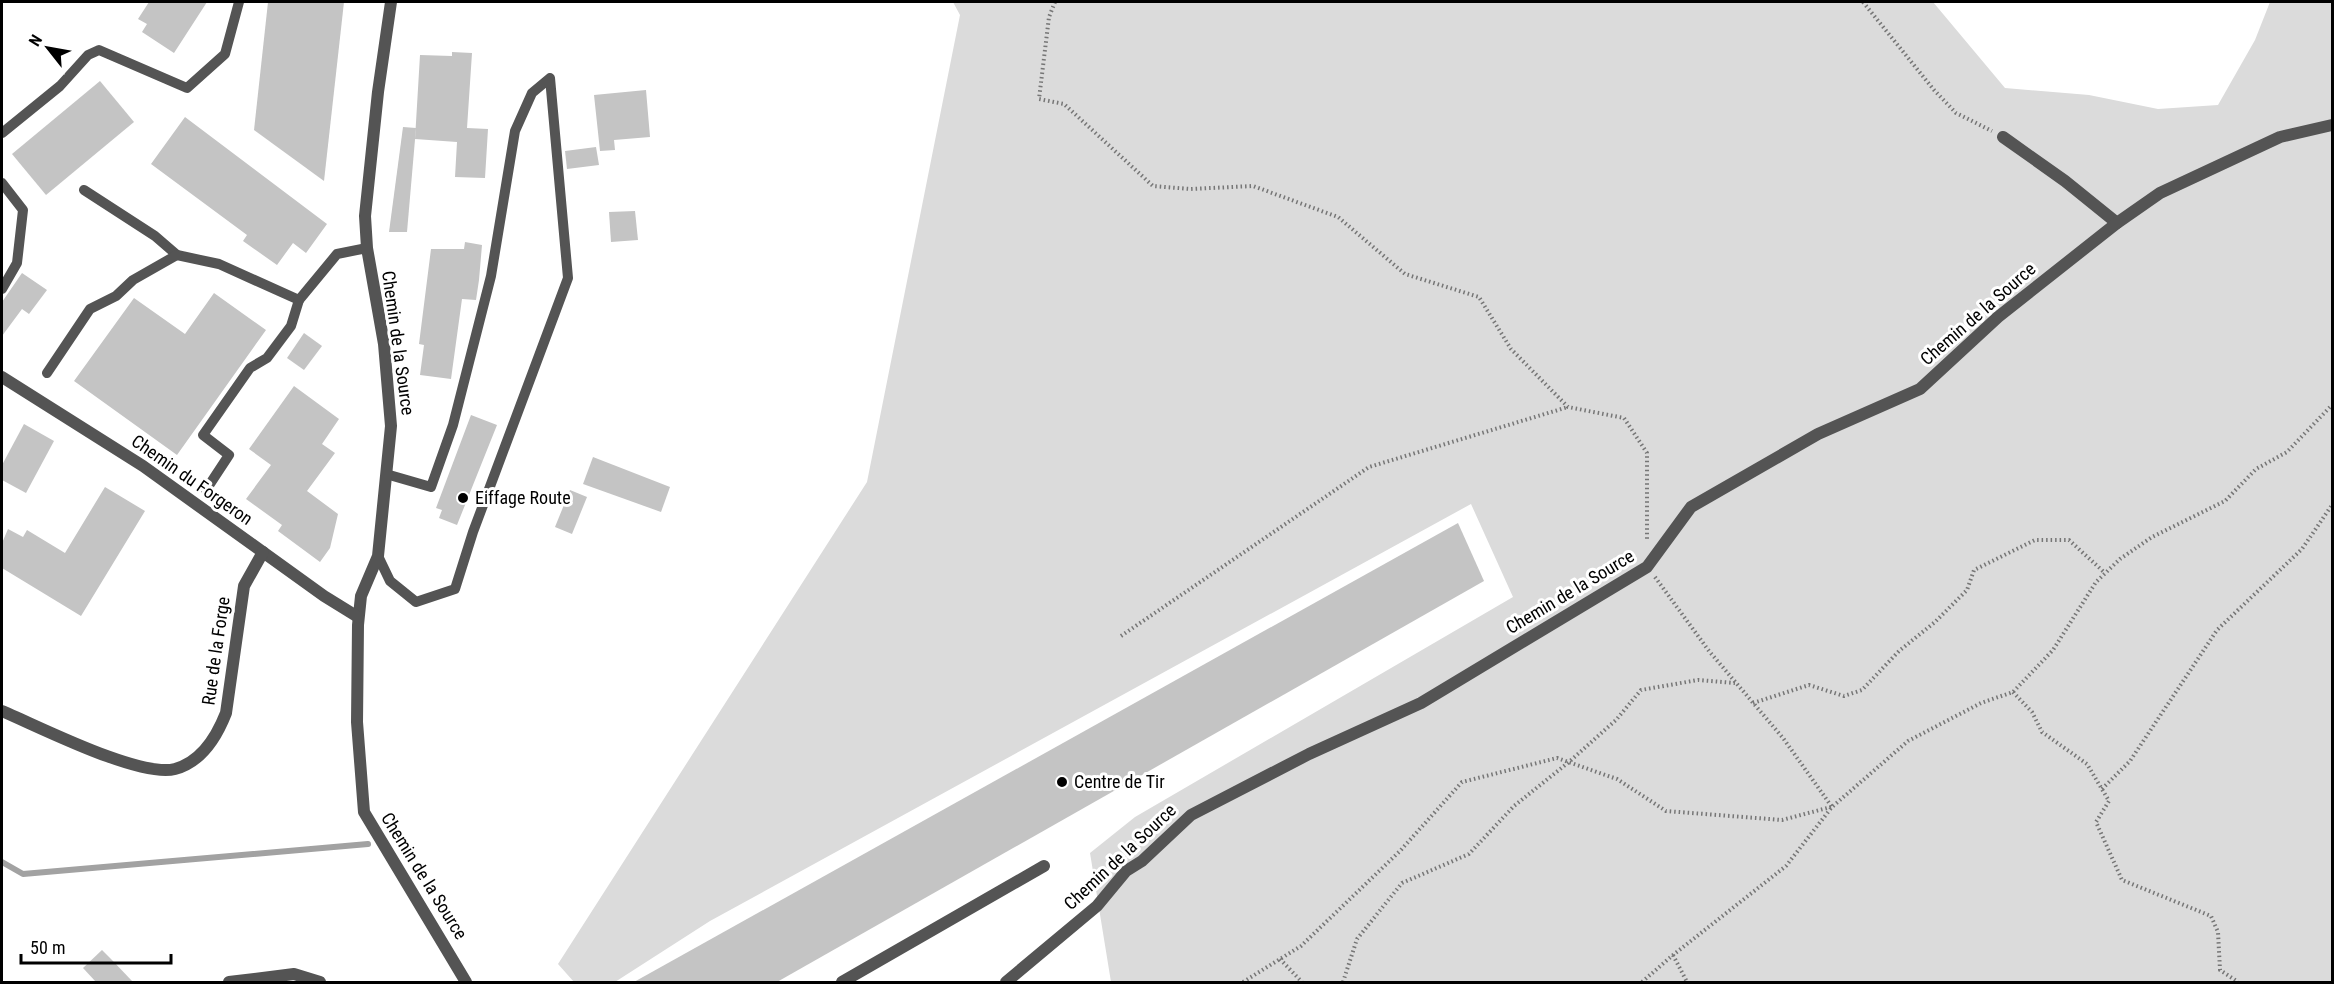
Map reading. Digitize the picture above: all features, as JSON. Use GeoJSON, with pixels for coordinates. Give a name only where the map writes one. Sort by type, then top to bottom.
{"type":"FeatureCollection","features":[{"type":"Feature","properties":{"kind":"street","name":"Chemin de la Source"},"geometry":{"type":"LineString","coordinates":[[391,2],[378,92],[366,205],[367,248],[386,367],[391,426],[378,556],[361,596],[358,617],[357,722],[364,812],[450,952],[465,982]]}},
{"type":"Feature","properties":{"kind":"street","name":"Chemin de la Source"},"geometry":{"type":"LineString","coordinates":[[1006,982],[1096,906],[1126,872],[1142,861],[1191,815],[1309,754],[1421,703],[1647,567],[1691,507],[1818,434],[1920,389],[1998,317],[2117,223],[2160,193],[2280,137],[2332,125]]}},
{"type":"Feature","properties":{"kind":"street"},"geometry":{"type":"LineString","coordinates":[[2003,137],[2065,181],[2117,223]]}},
{"type":"Feature","properties":{"kind":"street","name":"Chemin du Forgeron"},"geometry":{"type":"LineString","coordinates":[[2,377],[143,466],[358,617]]}},
{"type":"Feature","properties":{"kind":"street","name":"Rue de la Forge"},"geometry":{"type":"LineString","coordinates":[[2,711],[120,760],[156,770],[176,769],[193,760],[218,732],[226,713],[244,586],[263,552]]}},
{"type":"Feature","properties":{"kind":"street"},"geometry":{"type":"LineString","coordinates":[[842,982],[1044,866]]}},
{"type":"Feature","properties":{"kind":"street"},"geometry":{"type":"LineString","coordinates":[[229,982],[294,974],[320,982]]}},
{"type":"Feature","properties":{"kind":"lane"},"geometry":{"type":"LineString","coordinates":[[2,133],[60,86],[88,55],[99,50],[187,88],[225,54],[239,2]]}},
{"type":"Feature","properties":{"kind":"lane"},"geometry":{"type":"LineString","coordinates":[[378,556],[390,581],[416,602],[456,589],[473,532],[568,278],[550,78],[532,93],[515,131],[491,276],[453,425],[431,487],[386,474]]}},
{"type":"Feature","properties":{"kind":"lane"},"geometry":{"type":"LineString","coordinates":[[2,183],[22,210],[16,263],[2,289]]}},
{"type":"Feature","properties":{"kind":"lane"},"geometry":{"type":"LineString","coordinates":[[84,190],[155,236],[177,255],[219,264],[299,300]]}},
{"type":"Feature","properties":{"kind":"lane"},"geometry":{"type":"LineString","coordinates":[[206,490],[229,455],[203,435],[250,368],[267,358],[291,326],[299,300],[337,254],[367,248]]}},
{"type":"Feature","properties":{"kind":"lane"},"geometry":{"type":"LineString","coordinates":[[47,373],[90,309],[116,296],[133,280],[177,255]]}},
{"type":"Feature","properties":{"kind":"path"},"geometry":{"type":"LineString","coordinates":[[1055,2],[1049,17],[1039,99],[1064,104],[1152,186],[1190,189],[1253,186],[1338,217],[1405,274],[1479,297],[1511,350],[1568,407]]}},
{"type":"Feature","properties":{"kind":"path"},"geometry":{"type":"LineString","coordinates":[[1863,2],[1934,90],[1956,112],[2003,137]]}},
{"type":"Feature","properties":{"kind":"path"},"geometry":{"type":"LineString","coordinates":[[1642,982],[1786,866],[1832,807],[1908,741],[1980,703],[2013,692],[2053,650],[2096,582],[2120,559],[2152,537],[2225,501],[2256,469],[2287,452],[2332,405]]}},
{"type":"Feature","properties":{"kind":"path"},"geometry":{"type":"LineString","coordinates":[[1121,636],[1370,467],[1568,407],[1624,418],[1647,453],[1647,567],[1709,651],[1783,738],[1832,807]]}},
{"type":"Feature","properties":{"kind":"path"},"geometry":{"type":"LineString","coordinates":[[2102,789],[2130,761],[2217,630],[2302,549],[2332,505]]}},
{"type":"Feature","properties":{"kind":"path"},"geometry":{"type":"LineString","coordinates":[[1753,703],[1809,685],[1844,696],[1862,690],[1899,651],[1935,622],[1967,591],[1974,570],[2035,540],[2069,540],[2105,573]]}},
{"type":"Feature","properties":{"kind":"path"},"geometry":{"type":"LineString","coordinates":[[1342,982],[1357,939],[1402,883],[1469,854],[1514,806],[1569,762],[1616,720],[1641,690],[1698,680],[1736,682]]}},
{"type":"Feature","properties":{"kind":"path"},"geometry":{"type":"LineString","coordinates":[[2013,692],[2032,712],[2042,732],[2087,764],[2109,801],[2096,822],[2122,880],[2211,916],[2218,932],[2220,970],[2238,982]]}},
{"type":"Feature","properties":{"kind":"path"},"geometry":{"type":"LineString","coordinates":[[1243,982],[1300,946],[1400,850],[1462,782],[1557,758],[1617,779],[1666,811],[1782,820],[1832,807]]}},
{"type":"Feature","properties":{"kind":"path"},"geometry":{"type":"LineString","coordinates":[[1673,955],[1687,982]]}},
{"type":"Feature","properties":{"kind":"path"},"geometry":{"type":"LineString","coordinates":[[1280,959],[1302,982]]}},
{"type":"Feature","properties":{"kind":"shaded area"},"geometry":{"type":"Polygon","coordinates":[[[953,2],[1933,2],[2005,88],[2089,95],[2158,109],[2218,105],[2255,40],[2270,2],[2332,2],[2332,982],[1111,982],[1090,853],[1135,817],[1513,597],[1471,504],[710,921],[615,982],[574,982],[558,964],[867,482],[960,15],[953,2]]]}},
{"type":"Feature","properties":{"kind":"building"},"geometry":{"type":"Polygon","coordinates":[[[149,2],[207,2],[174,53],[142,32],[147,24],[138,19],[149,2]]]}},
{"type":"Feature","properties":{"kind":"building"},"geometry":{"type":"Polygon","coordinates":[[[268,2],[344,2],[324,181],[254,130],[268,2]]]}},
{"type":"Feature","properties":{"kind":"building"},"geometry":{"type":"Polygon","coordinates":[[[452,52],[472,53],[467,128],[488,129],[485,178],[455,177],[457,142],[415,139],[420,55],[452,56],[452,52]]]}},
{"type":"Feature","properties":{"kind":"building"},"geometry":{"type":"Polygon","coordinates":[[[100,81],[134,122],[46,195],[12,154],[100,81]]]}},
{"type":"Feature","properties":{"kind":"building"},"geometry":{"type":"Polygon","coordinates":[[[646,90],[650,137],[614,140],[615,150],[600,151],[594,95],[646,90]]]}},
{"type":"Feature","properties":{"kind":"building"},"geometry":{"type":"Polygon","coordinates":[[[185,117],[327,224],[306,253],[293,243],[277,265],[243,241],[247,235],[151,164],[185,117]]]}},
{"type":"Feature","properties":{"kind":"building"},"geometry":{"type":"Polygon","coordinates":[[[403,127],[416,128],[407,232],[389,232],[403,127]]]}},
{"type":"Feature","properties":{"kind":"building"},"geometry":{"type":"Polygon","coordinates":[[[596,147],[599,165],[567,169],[565,151],[596,147]]]}},
{"type":"Feature","properties":{"kind":"building"},"geometry":{"type":"Polygon","coordinates":[[[635,211],[638,240],[611,242],[609,212],[635,211]]]}},
{"type":"Feature","properties":{"kind":"building"},"geometry":{"type":"Polygon","coordinates":[[[465,242],[482,245],[479,280],[476,300],[462,299],[451,379],[420,375],[424,345],[419,344],[431,249],[464,249],[465,242]]]}},
{"type":"Feature","properties":{"kind":"building"},"geometry":{"type":"Polygon","coordinates":[[[22,273],[47,290],[29,314],[22,309],[2,336],[2,302],[22,273]]]}},
{"type":"Feature","properties":{"kind":"building"},"geometry":{"type":"Polygon","coordinates":[[[214,293],[266,330],[177,455],[74,381],[134,298],[185,334],[214,293]]]}},
{"type":"Feature","properties":{"kind":"building"},"geometry":{"type":"Polygon","coordinates":[[[304,333],[322,346],[304,370],[287,358],[304,333]]]}},
{"type":"Feature","properties":{"kind":"building"},"geometry":{"type":"Polygon","coordinates":[[[294,386],[339,419],[322,444],[335,453],[307,491],[338,514],[330,548],[320,562],[278,531],[282,525],[246,499],[271,465],[249,449],[294,386]]]}},
{"type":"Feature","properties":{"kind":"building"},"geometry":{"type":"Polygon","coordinates":[[[471,415],[497,425],[457,525],[439,518],[442,510],[436,508],[471,415]]]}},
{"type":"Feature","properties":{"kind":"building"},"geometry":{"type":"Polygon","coordinates":[[[24,424],[54,441],[26,493],[2,480],[2,465],[24,424]]]}},
{"type":"Feature","properties":{"kind":"building"},"geometry":{"type":"Polygon","coordinates":[[[593,457],[670,487],[661,512],[583,484],[593,457]]]}},
{"type":"Feature","properties":{"kind":"building"},"geometry":{"type":"Polygon","coordinates":[[[105,487],[145,511],[81,616],[2,568],[2,543],[8,529],[23,537],[27,530],[65,553],[105,487]]]}},
{"type":"Feature","properties":{"kind":"building"},"geometry":{"type":"Polygon","coordinates":[[[570,490],[587,497],[572,534],[555,527],[570,490]]]}},
{"type":"Feature","properties":{"kind":"building","name":"Centre de Tir"},"geometry":{"type":"Polygon","coordinates":[[[1458,523],[1484,581],[777,982],[634,982],[1458,523]]]}},
{"type":"Feature","properties":{"kind":"building"},"geometry":{"type":"Polygon","coordinates":[[[102,950],[133,982],[96,982],[83,968],[102,950]]]}},
{"type":"Feature","properties":{"kind":"waterway"},"geometry":{"type":"LineString","coordinates":[[2,862],[23,874],[368,844]]}},
{"type":"Feature","properties":{"kind":"place","name":"Eiffage Route"},"geometry":{"type":"Point","coordinates":[463,498]}},
{"type":"Feature","properties":{"kind":"place","name":"Centre de Tir"},"geometry":{"type":"Point","coordinates":[1062,782]}}]}
